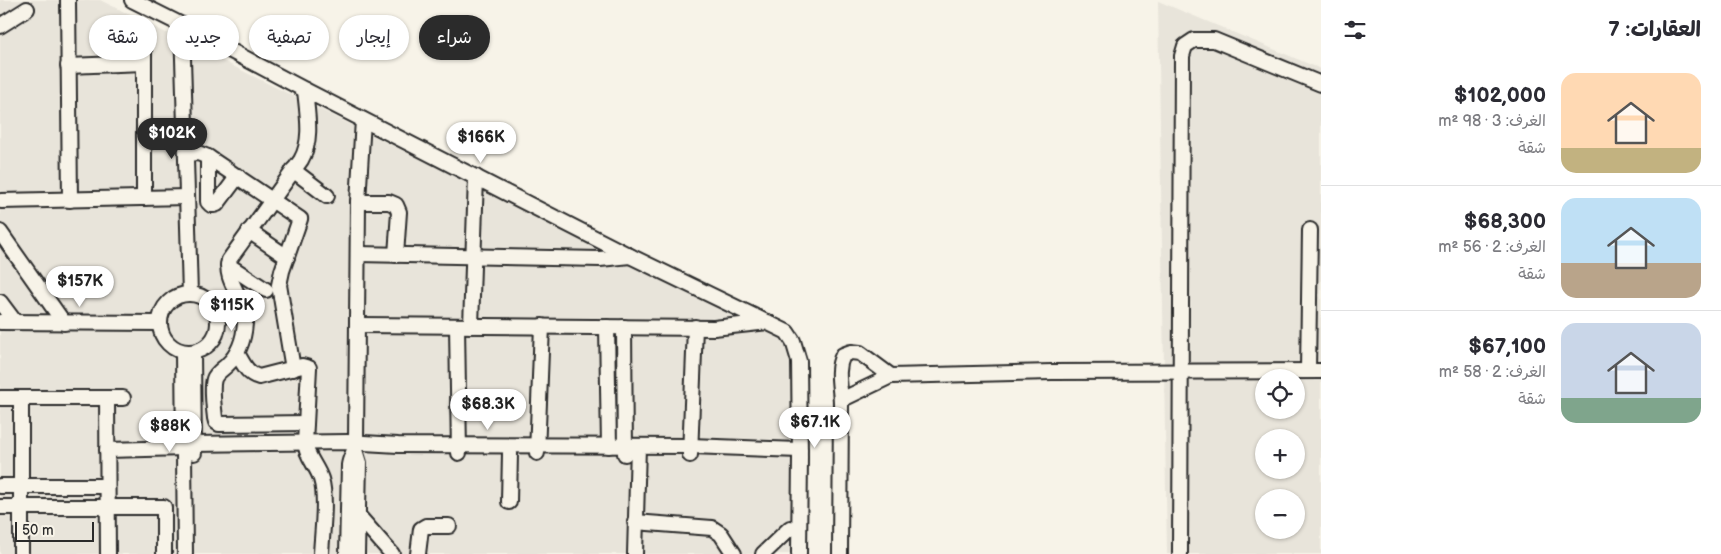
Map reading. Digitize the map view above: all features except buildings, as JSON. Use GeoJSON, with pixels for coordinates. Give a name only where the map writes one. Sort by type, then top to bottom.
{"type":"FeatureCollection","features":[{"type":"Feature","properties":{"kind":"street"},"geometry":{"type":"LineString","coordinates":[[68,0],[70,200]]}},
{"type":"Feature","properties":{"kind":"street"},"geometry":{"type":"LineString","coordinates":[[132,0],[167,18]]}},
{"type":"Feature","properties":{"kind":"street"},"geometry":{"type":"LineString","coordinates":[[0,26],[28,9]]}},
{"type":"Feature","properties":{"kind":"street"},"geometry":{"type":"LineString","coordinates":[[1180,554],[1182,56],[1185,46],[1194,40],[1214,40],[1321,84]]}},
{"type":"Feature","properties":{"kind":"street"},"geometry":{"type":"LineString","coordinates":[[239,55],[630,256],[787,332],[793,341],[798,361],[796,453],[799,554]]}},
{"type":"Feature","properties":{"kind":"street"},"geometry":{"type":"LineString","coordinates":[[183,60],[190,294]]}},
{"type":"Feature","properties":{"kind":"street"},"geometry":{"type":"LineString","coordinates":[[68,66],[144,63],[144,198]]}},
{"type":"Feature","properties":{"kind":"street"},"geometry":{"type":"LineString","coordinates":[[305,90],[308,139],[304,155],[231,256],[228,265],[230,280],[240,298],[245,323],[237,353],[215,377],[214,381],[216,422],[219,424],[306,424]]}},
{"type":"Feature","properties":{"kind":"street"},"geometry":{"type":"LineString","coordinates":[[347,554],[359,463],[356,446],[358,202],[364,120]]}},
{"type":"Feature","properties":{"kind":"street"},"geometry":{"type":"LineString","coordinates":[[186,154],[198,153],[208,157],[300,219],[288,257],[272,288],[293,368]]}},
{"type":"Feature","properties":{"kind":"street"},"geometry":{"type":"LineString","coordinates":[[208,157],[208,202],[211,205],[217,204],[238,176]]}},
{"type":"Feature","properties":{"kind":"street"},"geometry":{"type":"LineString","coordinates":[[294,170],[327,196]]}},
{"type":"Feature","properties":{"kind":"street"},"geometry":{"type":"LineString","coordinates":[[459,449],[464,326],[472,256],[476,177]]}},
{"type":"Feature","properties":{"kind":"street"},"geometry":{"type":"LineString","coordinates":[[1,201],[187,197]]}},
{"type":"Feature","properties":{"kind":"street"},"geometry":{"type":"LineString","coordinates":[[358,202],[389,202],[396,205],[399,212],[396,255]]}},
{"type":"Feature","properties":{"kind":"street"},"geometry":{"type":"LineString","coordinates":[[841,400],[891,376],[1052,372],[1314,371],[1315,244],[1310,230]]}},
{"type":"Feature","properties":{"kind":"street"},"geometry":{"type":"LineString","coordinates":[[249,231],[288,257]]}},
{"type":"Feature","properties":{"kind":"street"},"geometry":{"type":"LineString","coordinates":[[0,232],[64,323]]}},
{"type":"Feature","properties":{"kind":"street"},"geometry":{"type":"LineString","coordinates":[[358,254],[600,259],[630,256]]}},
{"type":"Feature","properties":{"kind":"street"},"geometry":{"type":"LineString","coordinates":[[228,265],[272,288]]}},
{"type":"Feature","properties":{"kind":"street"},"geometry":{"type":"LineString","coordinates":[[240,298],[272,288]]}},
{"type":"Feature","properties":{"kind":"street"},"geometry":{"type":"LineString","coordinates":[[190,294],[197,295],[210,302],[218,314],[219,322],[212,342],[200,351],[188,352],[172,348],[164,340],[160,323],[162,312],[169,302],[179,296],[190,294]]}},
{"type":"Feature","properties":{"kind":"street"},"geometry":{"type":"LineString","coordinates":[[0,302],[15,322]]}},
{"type":"Feature","properties":{"kind":"street"},"geometry":{"type":"LineString","coordinates":[[0,322],[160,323]]}},
{"type":"Feature","properties":{"kind":"street"},"geometry":{"type":"LineString","coordinates":[[358,325],[732,327],[768,322]]}},
{"type":"Feature","properties":{"kind":"street"},"geometry":{"type":"LineString","coordinates":[[537,450],[542,326]]}},
{"type":"Feature","properties":{"kind":"street"},"geometry":{"type":"LineString","coordinates":[[608,327],[609,446]]}},
{"type":"Feature","properties":{"kind":"street"},"geometry":{"type":"LineString","coordinates":[[624,327],[635,522],[635,554]]}},
{"type":"Feature","properties":{"kind":"street"},"geometry":{"type":"LineString","coordinates":[[690,451],[695,327]]}},
{"type":"Feature","properties":{"kind":"street"},"geometry":{"type":"LineString","coordinates":[[188,352],[194,554]]}},
{"type":"Feature","properties":{"kind":"street"},"geometry":{"type":"LineString","coordinates":[[840,554],[841,400],[838,370],[843,355],[851,352],[860,353],[891,376]]}},
{"type":"Feature","properties":{"kind":"street"},"geometry":{"type":"LineString","coordinates":[[237,353],[248,371],[255,376],[263,377],[305,366],[309,370],[305,446],[317,468],[324,490],[321,554]]}},
{"type":"Feature","properties":{"kind":"street"},"geometry":{"type":"LineString","coordinates":[[0,398],[123,398]]}},
{"type":"Feature","properties":{"kind":"street"},"geometry":{"type":"LineString","coordinates":[[21,398],[21,554]]}},
{"type":"Feature","properties":{"kind":"street"},"geometry":{"type":"LineString","coordinates":[[107,398],[108,554]]}},
{"type":"Feature","properties":{"kind":"street"},"geometry":{"type":"LineString","coordinates":[[107,450],[398,445],[510,453],[609,446],[631,450]]}},
{"type":"Feature","properties":{"kind":"street"},"geometry":{"type":"LineString","coordinates":[[185,554],[191,448]]}},
{"type":"Feature","properties":{"kind":"street"},"geometry":{"type":"LineString","coordinates":[[459,449],[796,453]]}},
{"type":"Feature","properties":{"kind":"street"},"geometry":{"type":"LineString","coordinates":[[508,502],[510,453]]}},
{"type":"Feature","properties":{"kind":"street"},"geometry":{"type":"LineString","coordinates":[[790,554],[790,528],[796,453]]}},
{"type":"Feature","properties":{"kind":"street"},"geometry":{"type":"LineString","coordinates":[[0,486],[107,486]]}},
{"type":"Feature","properties":{"kind":"street"},"geometry":{"type":"LineString","coordinates":[[0,507],[164,507],[164,554]]}},
{"type":"Feature","properties":{"kind":"street"},"geometry":{"type":"LineString","coordinates":[[353,511],[357,554]]}},
{"type":"Feature","properties":{"kind":"street"},"geometry":{"type":"LineString","coordinates":[[353,511],[392,554]]}},
{"type":"Feature","properties":{"kind":"street"},"geometry":{"type":"LineString","coordinates":[[635,522],[712,528],[721,534],[734,554]]}},
{"type":"Feature","properties":{"kind":"street"},"geometry":{"type":"LineString","coordinates":[[418,554],[420,550],[421,529],[426,526],[449,526]]}},
{"type":"Feature","properties":{"kind":"street"},"geometry":{"type":"LineString","coordinates":[[763,554],[790,528]]}},
{"type":"Feature","properties":{"kind":"shaded area"},"geometry":{"type":"Polygon","coordinates":[[[0,0],[100,0],[130,15],[89,15],[89,60],[157,60],[157,28],[167,33],[167,60],[221,60],[798,347],[796,554],[0,554],[0,0]]]}},
{"type":"Feature","properties":{"kind":"shaded area"},"geometry":{"type":"Polygon","coordinates":[[[1158,1],[1321,69],[1321,554],[1167,554],[1158,1]]]}}]}
